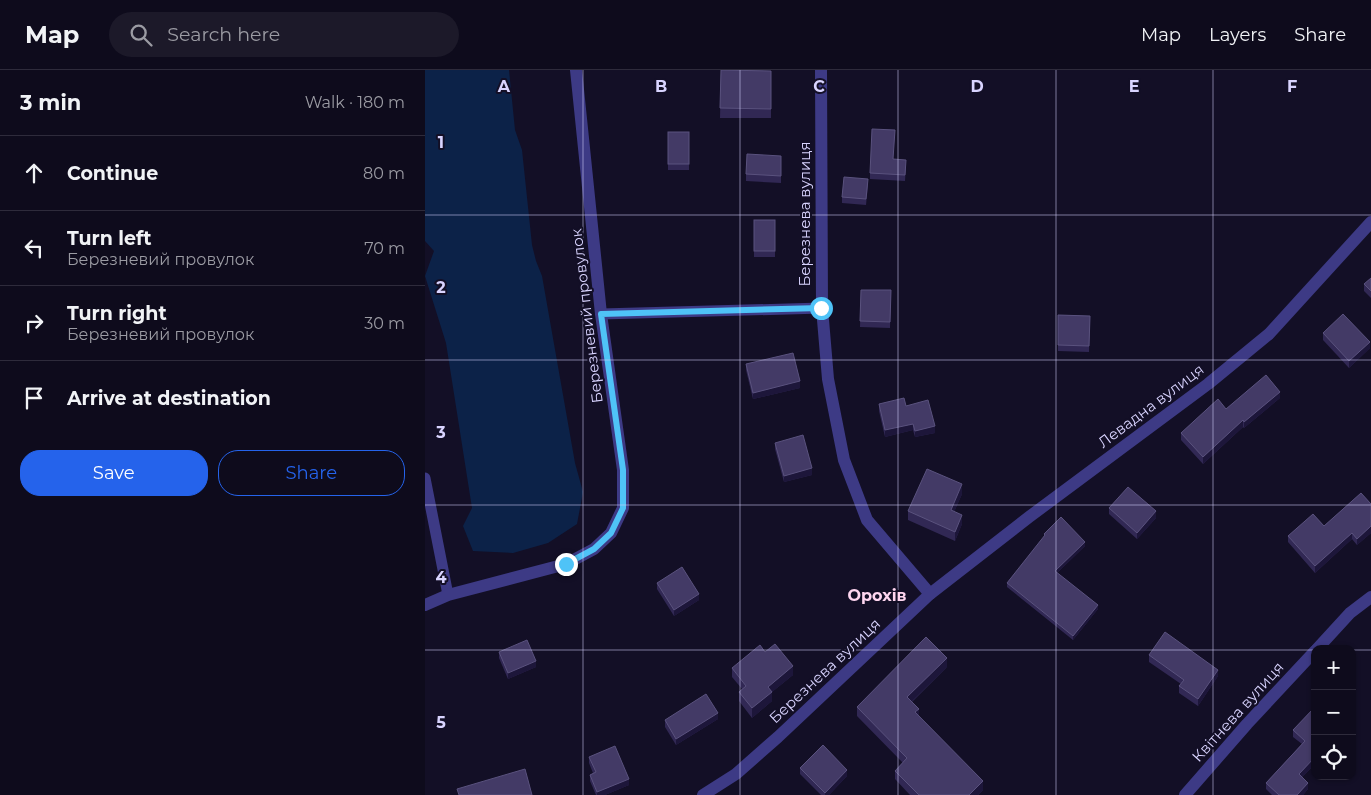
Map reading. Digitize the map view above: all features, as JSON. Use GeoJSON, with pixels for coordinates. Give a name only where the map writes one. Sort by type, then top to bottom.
{"type":"FeatureCollection","features":[{"type":"Feature","properties":{"kind":"street","name":"Березневий провулок"},"geometry":{"type":"LineString","coordinates":[[425,605],[448,595],[566,564],[594,549],[611,533],[623,508],[623,470],[601,314],[576,70]]}},
{"type":"Feature","properties":{"kind":"street","name":"Березнева вулиця"},"geometry":{"type":"LineString","coordinates":[[703,795],[736,774],[778,737],[931,594],[867,520],[844,460],[828,379],[821,308],[821,70]]}},
{"type":"Feature","properties":{"kind":"street","name":"Левадна вулиця"},"geometry":{"type":"LineString","coordinates":[[931,594],[1029,517],[1209,384],[1269,334],[1371,222]]}},
{"type":"Feature","properties":{"kind":"street","name":"Квітнева вулиця"},"geometry":{"type":"LineString","coordinates":[[1320,645],[1349,613],[1371,597]]}},
{"type":"Feature","properties":{"kind":"street","name":"Квітнева вулиця"},"geometry":{"type":"LineString","coordinates":[[1185,795],[1247,724],[1311,655]]}},
{"type":"Feature","properties":{"kind":"lane"},"geometry":{"type":"LineString","coordinates":[[601,314],[821,308]]}},
{"type":"Feature","properties":{"kind":"lane"},"geometry":{"type":"LineString","coordinates":[[425,478],[448,595]]}},
{"type":"Feature","properties":{"kind":"water"},"geometry":{"type":"Polygon","coordinates":[[[425,70],[509,70],[515,130],[522,150],[532,245],[542,276],[575,463],[583,492],[577,524],[548,543],[513,553],[473,551],[463,526],[472,508],[446,343],[425,276],[434,251],[425,241],[425,70]]]}},
{"type":"Feature","properties":{"kind":"building"},"geometry":{"type":"Polygon","coordinates":[[[721,70],[771,71],[771,109],[720,108],[721,70]]]}},
{"type":"Feature","properties":{"kind":"building"},"geometry":{"type":"Polygon","coordinates":[[[872,129],[895,130],[893,159],[906,160],[905,175],[870,173],[872,129]]]}},
{"type":"Feature","properties":{"kind":"building"},"geometry":{"type":"Polygon","coordinates":[[[668,132],[689,132],[689,164],[668,164],[668,132]]]}},
{"type":"Feature","properties":{"kind":"building"},"geometry":{"type":"Polygon","coordinates":[[[747,154],[781,156],[781,176],[746,174],[747,154]]]}},
{"type":"Feature","properties":{"kind":"building"},"geometry":{"type":"Polygon","coordinates":[[[844,177],[868,179],[866,199],[842,197],[844,177]]]}},
{"type":"Feature","properties":{"kind":"building"},"geometry":{"type":"Polygon","coordinates":[[[754,220],[775,220],[775,251],[754,251],[754,220]]]}},
{"type":"Feature","properties":{"kind":"building"},"geometry":{"type":"Polygon","coordinates":[[[1371,278],[1371,291],[1364,284],[1371,278]]]}},
{"type":"Feature","properties":{"kind":"building"},"geometry":{"type":"Polygon","coordinates":[[[861,290],[891,290],[890,322],[860,321],[861,290]]]}},
{"type":"Feature","properties":{"kind":"building"},"geometry":{"type":"Polygon","coordinates":[[[1343,314],[1370,342],[1349,361],[1323,333],[1343,314]]]}},
{"type":"Feature","properties":{"kind":"building"},"geometry":{"type":"Polygon","coordinates":[[[1058,315],[1090,316],[1089,346],[1058,345],[1058,315]]]}},
{"type":"Feature","properties":{"kind":"building"},"geometry":{"type":"Polygon","coordinates":[[[793,353],[800,381],[753,393],[746,364],[793,353]]]}},
{"type":"Feature","properties":{"kind":"building"},"geometry":{"type":"Polygon","coordinates":[[[1266,375],[1280,392],[1244,422],[1243,420],[1203,457],[1181,433],[1218,399],[1226,409],[1266,375]]]}},
{"type":"Feature","properties":{"kind":"building"},"geometry":{"type":"Polygon","coordinates":[[[904,398],[906,406],[928,400],[935,426],[915,431],[913,424],[885,430],[879,404],[904,398]]]}},
{"type":"Feature","properties":{"kind":"building"},"geometry":{"type":"Polygon","coordinates":[[[803,435],[812,468],[784,476],[775,443],[803,435]]]}},
{"type":"Feature","properties":{"kind":"building"},"geometry":{"type":"Polygon","coordinates":[[[927,469],[962,484],[951,510],[962,515],[955,532],[908,511],[927,469]]]}},
{"type":"Feature","properties":{"kind":"building"},"geometry":{"type":"Polygon","coordinates":[[[1128,487],[1156,511],[1137,533],[1109,508],[1128,487]]]}},
{"type":"Feature","properties":{"kind":"building"},"geometry":{"type":"Polygon","coordinates":[[[1361,493],[1371,504],[1371,526],[1357,539],[1352,533],[1315,566],[1288,536],[1313,514],[1324,526],[1361,493]]]}},
{"type":"Feature","properties":{"kind":"building"},"geometry":{"type":"Polygon","coordinates":[[[1061,517],[1085,542],[1055,571],[1098,605],[1073,636],[1007,583],[1044,534],[1061,517]]]}},
{"type":"Feature","properties":{"kind":"building"},"geometry":{"type":"Polygon","coordinates":[[[682,567],[699,594],[674,610],[657,583],[682,567]]]}},
{"type":"Feature","properties":{"kind":"building"},"geometry":{"type":"Polygon","coordinates":[[[1165,632],[1218,670],[1198,699],[1179,686],[1184,680],[1149,655],[1165,632]]]}},
{"type":"Feature","properties":{"kind":"building"},"geometry":{"type":"Polygon","coordinates":[[[926,637],[947,658],[907,697],[919,709],[915,712],[983,781],[969,795],[919,795],[895,771],[907,758],[857,707],[926,637]]]}},
{"type":"Feature","properties":{"kind":"building"},"geometry":{"type":"Polygon","coordinates":[[[527,640],[536,661],[508,673],[499,652],[527,640]]]}},
{"type":"Feature","properties":{"kind":"building"},"geometry":{"type":"Polygon","coordinates":[[[775,644],[793,666],[768,687],[772,692],[752,708],[739,692],[746,686],[732,668],[760,645],[765,652],[775,644]]]}},
{"type":"Feature","properties":{"kind":"building"},"geometry":{"type":"Polygon","coordinates":[[[706,694],[718,713],[676,739],[665,720],[706,694]]]}},
{"type":"Feature","properties":{"kind":"building"},"geometry":{"type":"Polygon","coordinates":[[[1311,711],[1311,761],[1299,774],[1308,783],[1297,795],[1279,795],[1266,783],[1305,741],[1293,730],[1311,711]]]}},
{"type":"Feature","properties":{"kind":"building"},"geometry":{"type":"Polygon","coordinates":[[[823,745],[847,770],[825,793],[800,768],[823,745]]]}},
{"type":"Feature","properties":{"kind":"building"},"geometry":{"type":"Polygon","coordinates":[[[615,746],[629,779],[597,792],[590,775],[596,772],[589,757],[615,746]]]}},
{"type":"Feature","properties":{"kind":"building"},"geometry":{"type":"Polygon","coordinates":[[[525,769],[532,795],[459,795],[457,789],[525,769]]]}},
{"type":"Feature","properties":{"kind":"district","name":"Орохів"},"geometry":{"type":"Point","coordinates":[877,595]}},
{"type":"Feature","properties":{"kind":"route"},"geometry":{"type":"LineString","coordinates":[[566,564],[594,549],[611,533],[623,508],[623,470],[601,314],[821,308]]}}]}
